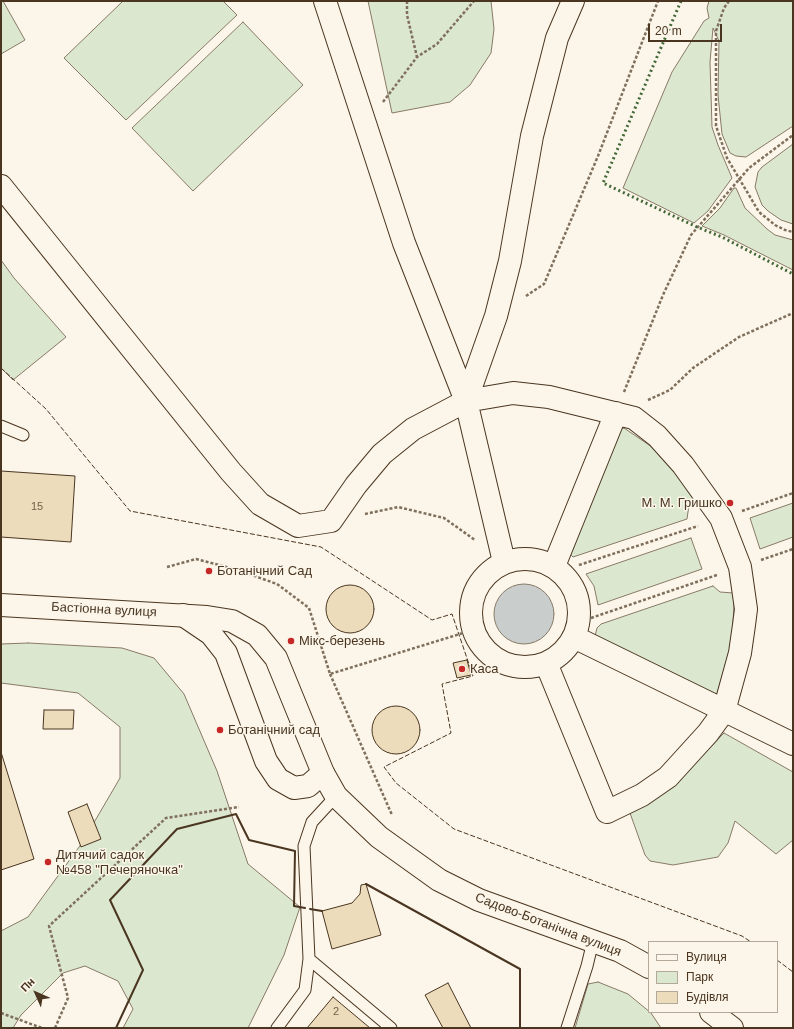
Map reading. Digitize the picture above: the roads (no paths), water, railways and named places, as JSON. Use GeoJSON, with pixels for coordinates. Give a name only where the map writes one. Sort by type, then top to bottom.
{"type":"FeatureCollection","features":[{"type":"Feature","properties":{"kind":"street"},"geometry":{"type":"LineString","coordinates":[[325,1],[404,243],[466,401],[504,562]]}},
{"type":"Feature","properties":{"kind":"street"},"geometry":{"type":"LineString","coordinates":[[466,401],[496,316],[510,261],[532,136],[557,38],[573,1]]}},
{"type":"Feature","properties":{"kind":"street"},"geometry":{"type":"LineString","coordinates":[[1,186],[226,466],[260,504],[298,526],[331,521],[356,486],[382,454],[413,429],[466,401],[513,393],[549,397],[634,418],[657,436],[683,465],[721,518],[740,567],[746,609],[740,653],[724,711],[708,734],[668,777],[642,795],[607,812],[546,663]]}},
{"type":"Feature","properties":{"kind":"street"},"geometry":{"type":"LineString","coordinates":[[557,569],[616,413]]}},
{"type":"Feature","properties":{"kind":"street"},"geometry":{"type":"LineString","coordinates":[[529,558],[540,560],[557,569],[572,584],[577,596],[579,608],[576,629],[567,648],[546,663],[529,667],[511,666],[494,658],[482,646],[473,630],[470,618],[474,592],[482,579],[492,569],[504,562],[529,558]]}},
{"type":"Feature","properties":{"kind":"street","name":"Бастіонна вулиця"},"geometry":{"type":"LineString","coordinates":[[1,605],[207,617]]}},
{"type":"Feature","properties":{"kind":"street"},"geometry":{"type":"LineString","coordinates":[[183,615],[211,634],[226,654],[266,762],[278,779],[294,788],[308,786],[323,773]]}},
{"type":"Feature","properties":{"kind":"street","name":"Садово-Ботанічна вулиця"},"geometry":{"type":"LineString","coordinates":[[207,617],[232,621],[257,635],[276,658],[323,773],[336,796],[379,837],[439,880],[479,900],[620,951],[648,966]]}},
{"type":"Feature","properties":{"kind":"street"},"geometry":{"type":"LineString","coordinates":[[576,629],[724,711],[793,744]]}},
{"type":"Feature","properties":{"kind":"street"},"geometry":{"type":"LineString","coordinates":[[712,1013],[732,1028]]}},
{"type":"Feature","properties":{"kind":"lane"},"geometry":{"type":"LineString","coordinates":[[1,426],[23,435]]}},
{"type":"Feature","properties":{"kind":"lane"},"geometry":{"type":"LineString","coordinates":[[277,1028],[305,990],[310,959],[304,846],[312,822],[336,796]]}},
{"type":"Feature","properties":{"kind":"lane"},"geometry":{"type":"LineString","coordinates":[[567,1028],[587,966],[593,941]]}},
{"type":"Feature","properties":{"kind":"lane"},"geometry":{"type":"LineString","coordinates":[[310,959],[391,1028]]}},
{"type":"Feature","properties":{"kind":"place","name":"М. М. Гришко"},"geometry":{"type":"Point","coordinates":[730,503]}},
{"type":"Feature","properties":{"kind":"place","name":"Ботанічний Сад"},"geometry":{"type":"Point","coordinates":[209,571]}},
{"type":"Feature","properties":{"kind":"place","name":"Мікс-березень"},"geometry":{"type":"Point","coordinates":[291,641]}},
{"type":"Feature","properties":{"kind":"place","name":"Каса"},"geometry":{"type":"Point","coordinates":[462,669]}},
{"type":"Feature","properties":{"kind":"place","name":"Ботанічний сад"},"geometry":{"type":"Point","coordinates":[220,730]}},
{"type":"Feature","properties":{"kind":"place","name":"Дитячий садок №458 \"Печеряночка\""},"geometry":{"type":"Point","coordinates":[48,862]}}]}
